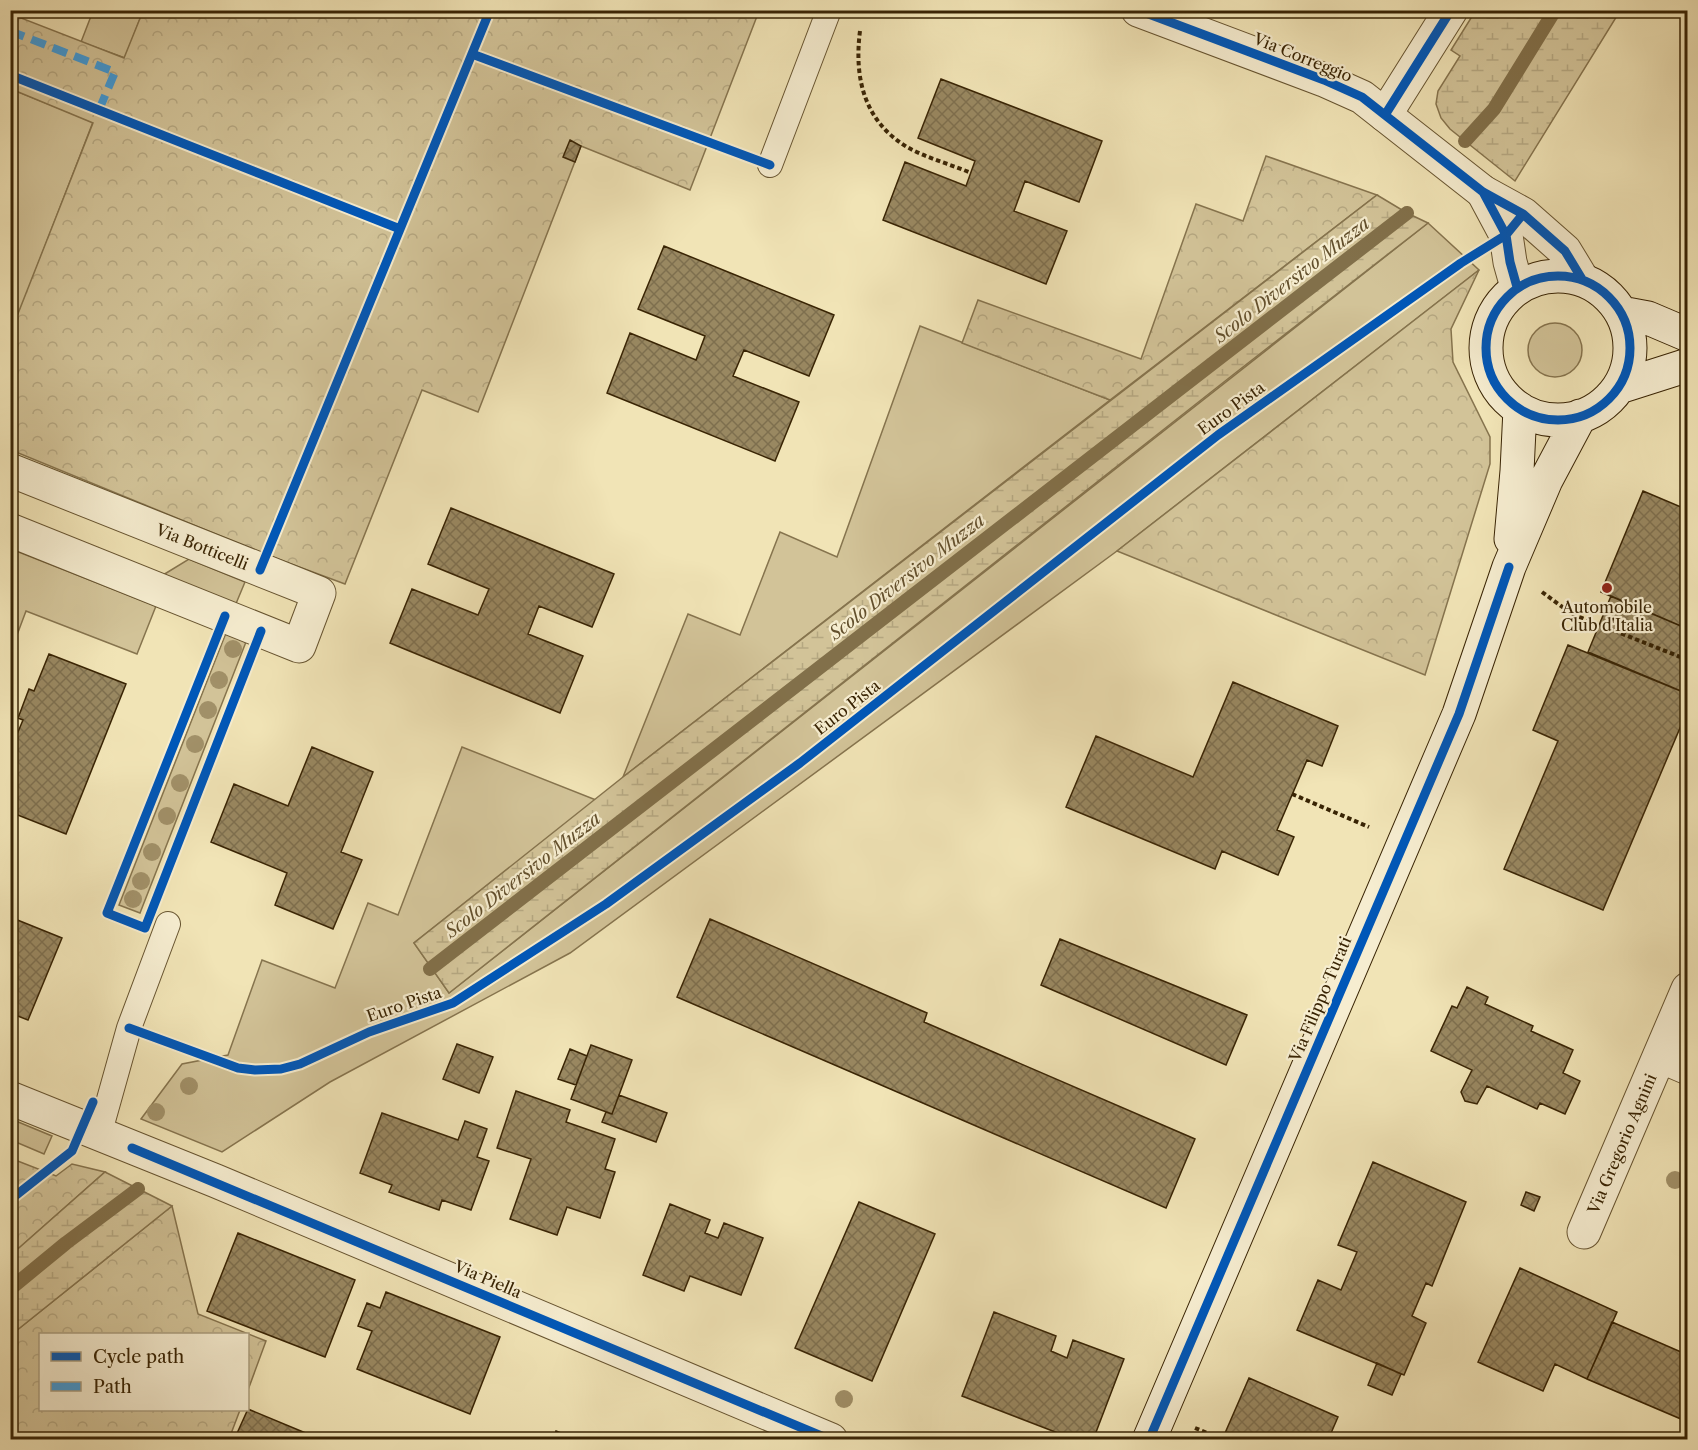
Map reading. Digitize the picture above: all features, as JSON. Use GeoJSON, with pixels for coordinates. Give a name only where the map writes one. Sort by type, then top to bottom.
{"type":"FeatureCollection","features":[{"type":"Feature","properties":{"kind":"street","name":"Via Correggio"},"geometry":{"type":"LineString","coordinates":[[1138,10],[1324,80],[1362,97],[1483,192]]}},
{"type":"Feature","properties":{"kind":"street"},"geometry":{"type":"LineString","coordinates":[[1385,115],[1451,10]]}},
{"type":"Feature","properties":{"kind":"street"},"geometry":{"type":"LineString","coordinates":[[1483,192],[1523,214],[1531,221],[1565,251],[1582,279]]}},
{"type":"Feature","properties":{"kind":"street"},"geometry":{"type":"LineString","coordinates":[[1483,192],[1506,235],[1517,287]]}},
{"type":"Feature","properties":{"kind":"street"},"geometry":{"type":"LineString","coordinates":[[1560,275],[1582,279],[1597,289],[1621,313],[1629,332],[1630,351],[1627,370],[1619,387],[1602,405],[1580,416],[1559,420],[1539,418],[1520,409],[1502,393],[1490,372],[1486,349],[1490,325],[1500,304],[1517,287],[1538,278],[1560,275]]}},
{"type":"Feature","properties":{"kind":"street"},"geometry":{"type":"LineString","coordinates":[[1621,313],[1648,318],[1688,335]]}},
{"type":"Feature","properties":{"kind":"street"},"geometry":{"type":"LineString","coordinates":[[1619,387],[1688,365]]}},
{"type":"Feature","properties":{"kind":"street","name":"Via Filippo Turati"},"geometry":{"type":"LineString","coordinates":[[1509,567],[1520,409]]}},
{"type":"Feature","properties":{"kind":"street","name":"Via Filippo Turati"},"geometry":{"type":"LineString","coordinates":[[1149,1440],[1459,714],[1509,567],[1546,480],[1580,416]]}},
{"type":"Feature","properties":{"kind":"street","name":"Via Botticelli"},"geometry":{"type":"LineString","coordinates":[[10,470],[319,593],[299,646],[10,530]]}},
{"type":"Feature","properties":{"kind":"street","name":"Via Gregorio Agnini"},"geometry":{"type":"LineString","coordinates":[[1584,1232],[1674,1062],[1688,989]]}},
{"type":"Feature","properties":{"kind":"street","name":"Via Piella"},"geometry":{"type":"LineString","coordinates":[[10,1098],[216,1181],[831,1440]]}},
{"type":"Feature","properties":{"kind":"lane"},"geometry":{"type":"LineString","coordinates":[[771,165],[829,10]]}},
{"type":"Feature","properties":{"kind":"lane"},"geometry":{"type":"LineString","coordinates":[[99,1135],[129,1028],[168,924]]}},
{"type":"Feature","properties":{"kind":"path"},"geometry":{"type":"LineString","coordinates":[[271,544],[490,10]]}},
{"type":"Feature","properties":{"kind":"path"},"geometry":{"type":"LineString","coordinates":[[861,28],[857,55],[861,86],[868,106],[880,126],[908,147],[971,173]]}},
{"type":"Feature","properties":{"kind":"path"},"geometry":{"type":"LineString","coordinates":[[472,54],[771,165]]}},
{"type":"Feature","properties":{"kind":"path"},"geometry":{"type":"LineString","coordinates":[[10,75],[400,230]]}},
{"type":"Feature","properties":{"kind":"path"},"geometry":{"type":"LineString","coordinates":[[1544,593],[1572,614],[1688,660]]}},
{"type":"Feature","properties":{"kind":"path"},"geometry":{"type":"LineString","coordinates":[[1292,794],[1403,842]]}},
{"type":"Feature","properties":{"kind":"path"},"geometry":{"type":"LineString","coordinates":[[1190,1426],[1222,1439]]}},
{"type":"Feature","properties":{"kind":"green space"},"geometry":{"type":"Polygon","coordinates":[[[1476,10],[1620,11],[1515,181],[1450,129],[1441,118],[1436,104],[1438,91],[1460,56],[1451,50],[1476,10]]]}},
{"type":"Feature","properties":{"kind":"green space"},"geometry":{"type":"Polygon","coordinates":[[[93,11],[143,11],[125,58],[81,42],[93,11]]]}},
{"type":"Feature","properties":{"kind":"green space"},"geometry":{"type":"Polygon","coordinates":[[[143,11],[759,11],[690,190],[581,146],[478,412],[422,390],[345,584],[267,555],[11,450],[10,334],[93,123],[11,89],[11,14],[124,58],[143,11]]]}},
{"type":"Feature","properties":{"kind":"green space"},"geometry":{"type":"Polygon","coordinates":[[[11,89],[93,122],[11,334],[11,89]]]}},
{"type":"Feature","properties":{"kind":"green space"},"geometry":{"type":"Polygon","coordinates":[[[1266,156],[1377,195],[1110,400],[962,343],[978,300],[1141,359],[1196,204],[1243,221],[1266,156]]]}},
{"type":"Feature","properties":{"kind":"green space"},"geometry":{"type":"Polygon","coordinates":[[[1377,195],[1428,223],[449,993],[414,943],[623,777],[1377,195]]]}},
{"type":"Feature","properties":{"kind":"green space"},"geometry":{"type":"Polygon","coordinates":[[[1428,223],[1479,270],[1117,551],[570,953],[330,1082],[222,1152],[141,1119],[182,1064],[228,1055],[262,960],[335,988],[368,903],[398,915],[462,747],[596,800],[414,943],[449,993],[1428,223]]]}},
{"type":"Feature","properties":{"kind":"green space"},"geometry":{"type":"Polygon","coordinates":[[[1479,270],[1451,329],[1453,362],[1490,437],[1490,464],[1425,675],[1117,551],[1479,270]]]}},
{"type":"Feature","properties":{"kind":"green space"},"geometry":{"type":"Polygon","coordinates":[[[1555,323],[1565,325],[1574,331],[1580,340],[1582,350],[1580,360],[1574,369],[1565,375],[1555,377],[1545,375],[1536,369],[1530,360],[1528,350],[1530,340],[1536,331],[1545,325],[1555,323]]]}},
{"type":"Feature","properties":{"kind":"green space"},"geometry":{"type":"Polygon","coordinates":[[[920,326],[1110,400],[623,777],[688,614],[740,635],[780,532],[837,557],[920,326]]]}},
{"type":"Feature","properties":{"kind":"green space"},"geometry":{"type":"Polygon","coordinates":[[[11,549],[156,606],[137,654],[26,611],[11,651],[11,549]]]}},
{"type":"Feature","properties":{"kind":"green space"},"geometry":{"type":"Polygon","coordinates":[[[189,559],[245,582],[235,606],[163,575],[189,559]]]}},
{"type":"Feature","properties":{"kind":"green space"},"geometry":{"type":"Polygon","coordinates":[[[226,633],[246,642],[140,913],[119,905],[226,633]]]}},
{"type":"Feature","properties":{"kind":"green space"},"geometry":{"type":"Polygon","coordinates":[[[11,1119],[52,1136],[44,1154],[11,1140],[11,1119]]]}},
{"type":"Feature","properties":{"kind":"green space"},"geometry":{"type":"Polygon","coordinates":[[[10,1158],[56,1176],[72,1164],[105,1172],[11,1255],[10,1158]]]}},
{"type":"Feature","properties":{"kind":"green space"},"geometry":{"type":"Polygon","coordinates":[[[105,1172],[172,1206],[11,1335],[11,1255],[105,1172]]]}},
{"type":"Feature","properties":{"kind":"green space"},"geometry":{"type":"Polygon","coordinates":[[[172,1206],[198,1314],[246,1333],[39,1333],[39,1411],[240,1411],[229,1439],[11,1440],[11,1335],[172,1206]]]}},
{"type":"Feature","properties":{"kind":"green space"},"geometry":{"type":"Polygon","coordinates":[[[249,1334],[266,1341],[249,1387],[249,1334]]]}},
{"type":"Feature","properties":{"kind":"building"},"geometry":{"type":"Polygon","coordinates":[[[941,79],[1102,141],[1079,202],[1025,181],[1014,211],[1067,231],[1046,284],[883,220],[905,162],[966,186],[975,161],[918,138],[941,79]]]}},
{"type":"Feature","properties":{"kind":"building"},"geometry":{"type":"Polygon","coordinates":[[[570,140],[581,146],[575,162],[563,157],[570,140]]]}},
{"type":"Feature","properties":{"kind":"building"},"geometry":{"type":"Polygon","coordinates":[[[664,246],[834,315],[809,376],[744,350],[733,376],[799,402],[775,461],[607,393],[630,333],[696,360],[705,336],[638,309],[664,246]]]}},
{"type":"Feature","properties":{"kind":"building"},"geometry":{"type":"Polygon","coordinates":[[[1643,491],[1688,510],[1688,629],[1601,592],[1643,491]]]}},
{"type":"Feature","properties":{"kind":"building"},"geometry":{"type":"Polygon","coordinates":[[[451,508],[614,574],[592,627],[539,606],[528,634],[583,656],[560,713],[390,643],[412,589],[478,615],[489,589],[428,564],[451,508]]]}},
{"type":"Feature","properties":{"kind":"building"},"geometry":{"type":"Polygon","coordinates":[[[1611,596],[1688,629],[1688,694],[1588,652],[1611,596]]]}},
{"type":"Feature","properties":{"kind":"building"},"geometry":{"type":"Polygon","coordinates":[[[1568,645],[1688,694],[1688,709],[1603,910],[1504,869],[1558,741],[1533,730],[1568,645]]]}},
{"type":"Feature","properties":{"kind":"building"},"geometry":{"type":"Polygon","coordinates":[[[49,654],[126,684],[66,834],[10,812],[10,737],[15,739],[23,720],[18,718],[29,689],[34,691],[49,654]]]}},
{"type":"Feature","properties":{"kind":"building"},"geometry":{"type":"Polygon","coordinates":[[[1233,682],[1338,726],[1322,766],[1307,760],[1277,830],[1294,837],[1278,875],[1222,851],[1215,869],[1066,807],[1096,736],[1193,777],[1233,682]]]}},
{"type":"Feature","properties":{"kind":"building"},"geometry":{"type":"Polygon","coordinates":[[[312,747],[373,772],[341,852],[362,860],[333,929],[275,905],[287,873],[211,842],[234,784],[288,806],[312,747]]]}},
{"type":"Feature","properties":{"kind":"building"},"geometry":{"type":"Polygon","coordinates":[[[10,917],[62,938],[28,1020],[10,1013],[10,917]]]}},
{"type":"Feature","properties":{"kind":"building"},"geometry":{"type":"Polygon","coordinates":[[[710,919],[927,1013],[924,1022],[1195,1139],[1166,1208],[677,997],[710,919]]]}},
{"type":"Feature","properties":{"kind":"building"},"geometry":{"type":"Polygon","coordinates":[[[1060,939],[1247,1015],[1226,1065],[1041,985],[1060,939]]]}},
{"type":"Feature","properties":{"kind":"building"},"geometry":{"type":"Polygon","coordinates":[[[1467,987],[1488,997],[1485,1004],[1533,1026],[1531,1031],[1573,1050],[1563,1073],[1580,1081],[1565,1114],[1540,1103],[1537,1109],[1487,1086],[1477,1104],[1465,1101],[1461,1092],[1472,1070],[1431,1051],[1452,1006],[1457,1008],[1467,987]]]}},
{"type":"Feature","properties":{"kind":"building"},"geometry":{"type":"Polygon","coordinates":[[[457,1044],[493,1057],[479,1093],[443,1079],[457,1044]]]}},
{"type":"Feature","properties":{"kind":"building"},"geometry":{"type":"Polygon","coordinates":[[[591,1045],[632,1060],[612,1114],[571,1099],[591,1045]]]}},
{"type":"Feature","properties":{"kind":"building"},"geometry":{"type":"Polygon","coordinates":[[[570,1049],[587,1056],[576,1085],[558,1079],[570,1049]]]}},
{"type":"Feature","properties":{"kind":"building"},"geometry":{"type":"Polygon","coordinates":[[[516,1091],[570,1110],[566,1122],[615,1139],[605,1169],[615,1172],[600,1218],[567,1207],[557,1235],[510,1219],[531,1159],[497,1148],[516,1091]]]}},
{"type":"Feature","properties":{"kind":"building"},"geometry":{"type":"Polygon","coordinates":[[[619,1095],[667,1113],[656,1142],[602,1122],[606,1112],[612,1114],[619,1095]]]}},
{"type":"Feature","properties":{"kind":"building"},"geometry":{"type":"Polygon","coordinates":[[[382,1113],[458,1140],[465,1121],[487,1129],[477,1157],[489,1161],[471,1210],[442,1200],[439,1210],[389,1192],[392,1185],[360,1173],[382,1113]]]}},
{"type":"Feature","properties":{"kind":"building"},"geometry":{"type":"Polygon","coordinates":[[[1373,1162],[1466,1202],[1432,1286],[1426,1283],[1412,1316],[1426,1323],[1404,1375],[1297,1330],[1318,1280],[1341,1290],[1357,1252],[1338,1245],[1373,1162]]]}},
{"type":"Feature","properties":{"kind":"building"},"geometry":{"type":"Polygon","coordinates":[[[1526,1192],[1540,1197],[1534,1211],[1521,1205],[1526,1192]]]}},
{"type":"Feature","properties":{"kind":"building"},"geometry":{"type":"Polygon","coordinates":[[[859,1202],[935,1234],[872,1381],[795,1348],[859,1202]]]}},
{"type":"Feature","properties":{"kind":"building"},"geometry":{"type":"Polygon","coordinates":[[[670,1204],[710,1220],[705,1233],[718,1238],[724,1223],[763,1238],[741,1295],[690,1276],[684,1291],[643,1275],[670,1204]]]}},
{"type":"Feature","properties":{"kind":"building"},"geometry":{"type":"Polygon","coordinates":[[[238,1233],[355,1280],[325,1357],[207,1311],[238,1233]]]}},
{"type":"Feature","properties":{"kind":"building"},"geometry":{"type":"Polygon","coordinates":[[[1520,1268],[1617,1312],[1587,1379],[1555,1364],[1543,1391],[1478,1362],[1520,1268]]]}},
{"type":"Feature","properties":{"kind":"building"},"geometry":{"type":"Polygon","coordinates":[[[386,1292],[500,1337],[470,1414],[357,1369],[372,1331],[358,1326],[367,1303],[380,1308],[386,1292]]]}},
{"type":"Feature","properties":{"kind":"building"},"geometry":{"type":"Polygon","coordinates":[[[994,1312],[1056,1336],[1051,1351],[1067,1358],[1073,1340],[1124,1359],[1093,1440],[1076,1440],[962,1396],[994,1312]]]}},
{"type":"Feature","properties":{"kind":"building"},"geometry":{"type":"Polygon","coordinates":[[[1612,1322],[1688,1355],[1688,1422],[1587,1379],[1612,1322]]]}},
{"type":"Feature","properties":{"kind":"building"},"geometry":{"type":"Polygon","coordinates":[[[1377,1363],[1401,1374],[1392,1395],[1368,1385],[1377,1363]]]}},
{"type":"Feature","properties":{"kind":"building"},"geometry":{"type":"Polygon","coordinates":[[[1249,1378],[1338,1417],[1328,1440],[1222,1440],[1249,1378]]]}},
{"type":"Feature","properties":{"kind":"building"},"geometry":{"type":"Polygon","coordinates":[[[249,1409],[308,1434],[306,1440],[234,1440],[249,1409]]]}},
{"type":"Feature","properties":{"kind":"building"},"geometry":{"type":"Polygon","coordinates":[[[556,1431],[578,1440],[553,1440],[556,1431]]]}},
{"type":"Feature","properties":{"kind":"waterway","name":"Scolo Diversivo Muzza"},"geometry":{"type":"LineString","coordinates":[[1465,141],[1494,109],[1555,10]]}},
{"type":"Feature","properties":{"kind":"waterway","name":"Scolo Diversivo Muzza"},"geometry":{"type":"LineString","coordinates":[[430,969],[1407,213]]}},
{"type":"Feature","properties":{"kind":"waterway","name":"Scolo Diversivo Muzza"},"geometry":{"type":"LineString","coordinates":[[10,1289],[138,1189]]}},
{"type":"Feature","properties":{"kind":"marked path"},"geometry":{"type":"LineString","coordinates":[[10,31],[115,72],[99,110]]}},
{"type":"Feature","properties":{"kind":"cycle path"},"geometry":{"type":"LineString","coordinates":[[260,570],[490,10]]}},
{"type":"Feature","properties":{"kind":"cycle path"},"geometry":{"type":"LineString","coordinates":[[1138,10],[1324,80],[1362,97],[1483,192],[1523,214],[1565,251],[1582,279]]}},
{"type":"Feature","properties":{"kind":"cycle path"},"geometry":{"type":"LineString","coordinates":[[1385,115],[1451,10]]}},
{"type":"Feature","properties":{"kind":"cycle path"},"geometry":{"type":"LineString","coordinates":[[472,54],[770,165]]}},
{"type":"Feature","properties":{"kind":"cycle path"},"geometry":{"type":"LineString","coordinates":[[10,75],[400,229]]}},
{"type":"Feature","properties":{"kind":"cycle path"},"geometry":{"type":"LineString","coordinates":[[1483,192],[1506,235],[1517,287]]}},
{"type":"Feature","properties":{"kind":"cycle path","name":"Euro Pista"},"geometry":{"type":"LineString","coordinates":[[129,1028],[238,1068],[281,1069],[300,1064],[369,1032],[453,1003],[606,904],[800,763],[1218,435],[1461,263],[1506,235],[1523,214]]}},
{"type":"Feature","properties":{"kind":"cycle path"},"geometry":{"type":"LineString","coordinates":[[1558,276],[1585,282],[1598,288],[1609,297],[1618,308],[1624,321],[1630,348],[1624,375],[1618,388],[1609,399],[1598,408],[1585,414],[1558,420],[1531,414],[1518,408],[1507,399],[1498,388],[1492,375],[1486,348],[1492,321],[1498,308],[1507,297],[1518,288],[1531,282],[1558,276]]}},
{"type":"Feature","properties":{"kind":"cycle path"},"geometry":{"type":"LineString","coordinates":[[1149,1440],[1459,714],[1509,567]]}},
{"type":"Feature","properties":{"kind":"cycle path"},"geometry":{"type":"LineString","coordinates":[[225,616],[107,913],[145,928],[261,631]]}},
{"type":"Feature","properties":{"kind":"cycle path"},"geometry":{"type":"LineString","coordinates":[[10,1200],[72,1151],[93,1102]]}},
{"type":"Feature","properties":{"kind":"cycle path"},"geometry":{"type":"LineString","coordinates":[[132,1148],[831,1440]]}},
{"type":"Feature","properties":{"kind":"place","name":"Automobile Club d'Italia"},"geometry":{"type":"Point","coordinates":[1607,588]}}]}
